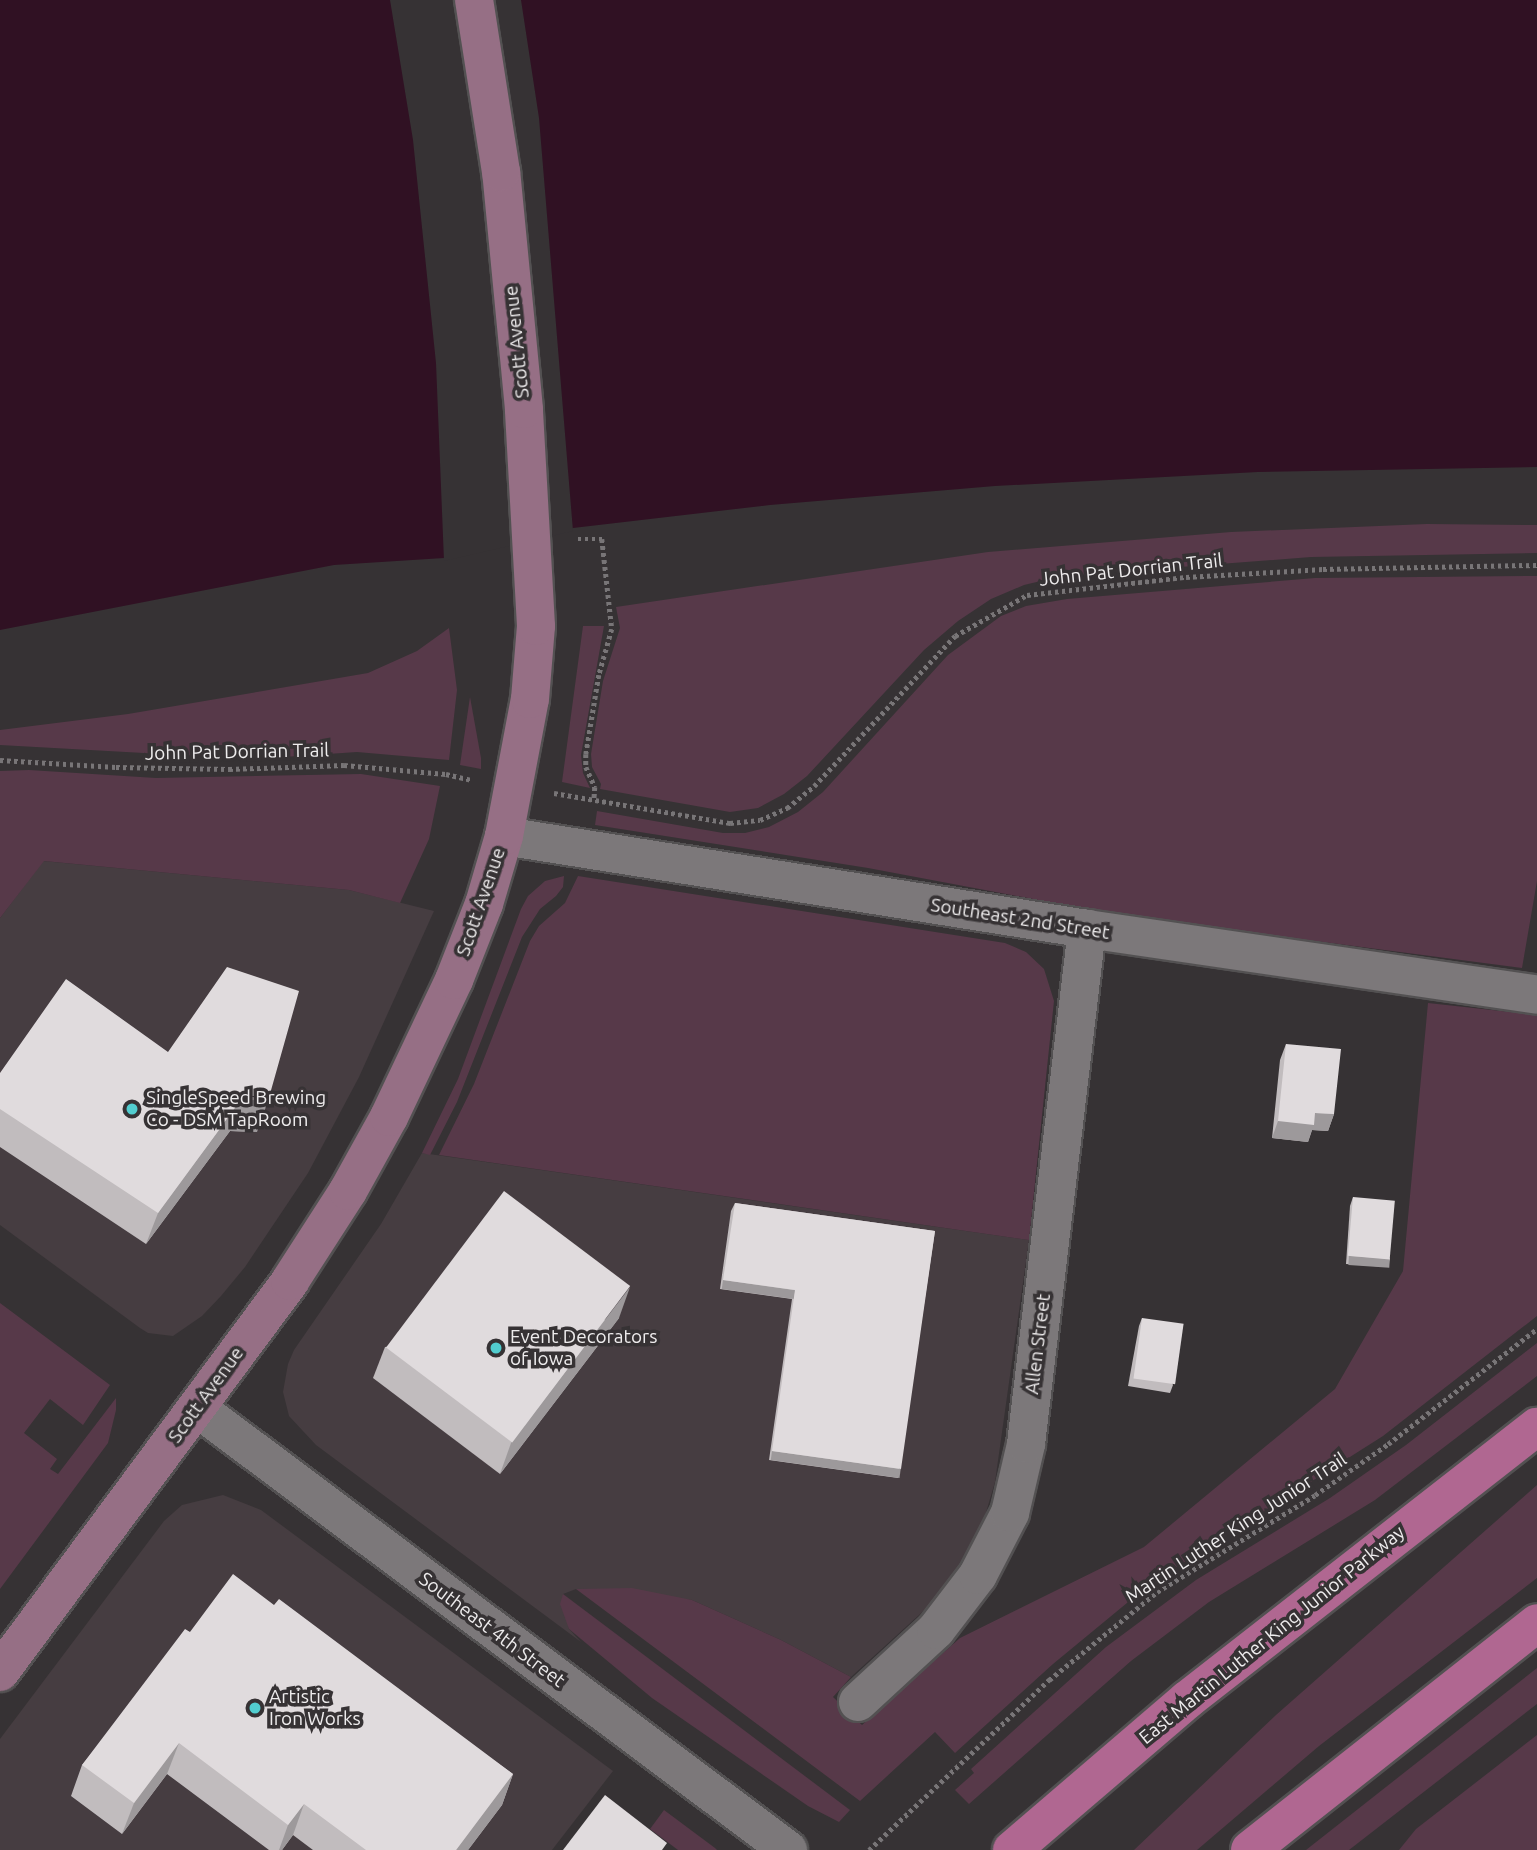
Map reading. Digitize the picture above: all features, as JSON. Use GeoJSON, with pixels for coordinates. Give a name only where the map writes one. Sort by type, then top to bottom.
{"type":"FeatureCollection","features":[{"type":"Feature","properties":{"kind":"main road","name":"Scott Avenue"},"geometry":{"type":"LineString","coordinates":[[0,1672],[197,1408],[299,1267],[348,1191],[389,1117],[454,980],[484,904],[504,836],[530,699],[536,626],[524,410],[507,238],[500,172],[474,0]]}},
{"type":"Feature","properties":{"kind":"main road","name":"East Martin Luther King Junior Parkway"},"geometry":{"type":"LineString","coordinates":[[1012,1850],[1187,1700],[1537,1427]]}},
{"type":"Feature","properties":{"kind":"main road"},"geometry":{"type":"LineString","coordinates":[[1250,1850],[1537,1623]]}},
{"type":"Feature","properties":{"kind":"street","name":"Southeast 2nd Street"},"geometry":{"type":"LineString","coordinates":[[504,836],[1087,929],[1537,995]]}},
{"type":"Feature","properties":{"kind":"street","name":"Allen Street"},"geometry":{"type":"LineString","coordinates":[[858,1702],[936,1630],[978,1575],[1010,1513],[1026,1444],[1087,929]]}},
{"type":"Feature","properties":{"kind":"street","name":"Southeast 4th Street"},"geometry":{"type":"LineString","coordinates":[[197,1408],[788,1850]]}},
{"type":"Feature","properties":{"kind":"path"},"geometry":{"type":"LineString","coordinates":[[578,539],[602,540],[612,629],[599,675],[586,754],[586,767],[595,787],[594,800]]}},
{"type":"Feature","properties":{"kind":"path","name":"John Pat Dorrian Trail"},"geometry":{"type":"LineString","coordinates":[[565,794],[730,823],[760,820],[787,808],[823,777],[955,636],[1027,595],[1172,578],[1295,570],[1537,565]]}},
{"type":"Feature","properties":{"kind":"path","name":"John Pat Dorrian Trail"},"geometry":{"type":"LineString","coordinates":[[0,760],[116,767],[229,769],[344,765],[446,774],[474,780]]}},
{"type":"Feature","properties":{"kind":"path","name":"Martin Luther King Junior Trail"},"geometry":{"type":"LineString","coordinates":[[869,1850],[1049,1680],[1157,1592],[1315,1495],[1378,1451],[1537,1329]]}},
{"type":"Feature","properties":{"kind":"shaded area"},"geometry":{"type":"Polygon","coordinates":[[[0,0],[1537,0],[1537,467],[1258,472],[995,486],[770,505],[573,528],[444,558],[334,565],[0,630],[0,0]]]}},
{"type":"Feature","properties":{"kind":"shaded area"},"geometry":{"type":"Polygon","coordinates":[[[1427,524],[1537,525],[1537,553],[1311,557],[1062,576],[1024,585],[991,599],[958,621],[924,650],[807,776],[784,794],[758,808],[730,812],[600,789],[601,784],[592,767],[591,754],[603,681],[620,628],[616,607],[988,552],[1231,532],[1427,524]]]}},
{"type":"Feature","properties":{"kind":"shaded area"},"geometry":{"type":"Polygon","coordinates":[[[1537,576],[1537,881],[1522,968],[1118,915],[868,868],[595,825],[597,811],[723,833],[745,833],[769,827],[798,812],[823,792],[948,655],[1001,616],[1026,606],[1067,599],[1315,578],[1537,576]]]}},
{"type":"Feature","properties":{"kind":"shaded area"},"geometry":{"type":"Polygon","coordinates":[[[583,626],[604,626],[581,755],[583,773],[590,788],[562,782],[583,626]]]}},
{"type":"Feature","properties":{"kind":"shaded area"},"geometry":{"type":"Polygon","coordinates":[[[449,628],[457,690],[449,760],[357,752],[269,758],[0,745],[0,730],[128,714],[368,673],[417,651],[449,628]]]}},
{"type":"Feature","properties":{"kind":"shaded area"},"geometry":{"type":"Polygon","coordinates":[[[470,697],[481,758],[481,769],[460,765],[470,697]]]}},
{"type":"Feature","properties":{"kind":"shaded area"},"geometry":{"type":"Polygon","coordinates":[[[29,770],[156,778],[361,774],[440,786],[429,839],[400,903],[349,890],[44,861],[0,918],[0,771],[29,770]]]}},
{"type":"Feature","properties":{"kind":"shaded area"},"geometry":{"type":"Polygon","coordinates":[[[43,861],[349,890],[434,911],[359,1077],[308,1173],[245,1267],[221,1296],[202,1316],[173,1336],[148,1333],[140,1328],[0,1225],[0,918],[43,861]]]}},
{"type":"Feature","properties":{"kind":"shaded area"},"geometry":{"type":"Polygon","coordinates":[[[564,876],[563,887],[540,909],[522,937],[457,1102],[430,1155],[422,1153],[458,1079],[521,909],[528,896],[545,881],[564,876]]]}},
{"type":"Feature","properties":{"kind":"shaded area"},"geometry":{"type":"Polygon","coordinates":[[[578,876],[1005,943],[1026,952],[1044,969],[1054,1001],[1029,1240],[439,1155],[474,1084],[530,941],[539,926],[565,903],[578,876]]]}},
{"type":"Feature","properties":{"kind":"shaded area"},"geometry":{"type":"Polygon","coordinates":[[[1428,1003],[1537,1015],[1537,1316],[1383,1436],[1150,1584],[1053,1664],[955,1753],[935,1732],[860,1801],[576,1589],[632,1588],[692,1600],[781,1640],[851,1677],[833,1697],[862,1725],[960,1638],[1144,1547],[1335,1389],[1403,1271],[1428,1003]]]}},
{"type":"Feature","properties":{"kind":"shaded area"},"geometry":{"type":"Polygon","coordinates":[[[422,1153],[1029,1240],[995,1482],[982,1526],[941,1595],[851,1677],[781,1640],[692,1600],[576,1589],[563,1594],[569,1629],[581,1642],[316,1445],[289,1416],[283,1392],[288,1364],[294,1350],[381,1224],[422,1153]]]}},
{"type":"Feature","properties":{"kind":"shaded area"},"geometry":{"type":"Polygon","coordinates":[[[0,1303],[110,1385],[83,1425],[50,1399],[24,1433],[57,1459],[50,1469],[58,1474],[116,1398],[116,1410],[108,1443],[0,1589],[0,1303]]]}},
{"type":"Feature","properties":{"kind":"shaded area"},"geometry":{"type":"Polygon","coordinates":[[[1537,1343],[1537,1376],[1375,1500],[1209,1602],[1131,1661],[969,1804],[955,1790],[974,1773],[971,1769],[1106,1647],[1196,1580],[1330,1498],[1406,1445],[1537,1343]]]}},
{"type":"Feature","properties":{"kind":"shaded area"},"geometry":{"type":"Polygon","coordinates":[[[1537,1485],[1537,1578],[1319,1746],[1197,1850],[1134,1850],[1276,1715],[1537,1485]]]}},
{"type":"Feature","properties":{"kind":"shaded area"},"geometry":{"type":"Polygon","coordinates":[[[223,1495],[261,1510],[613,1771],[552,1850],[0,1850],[0,1739],[164,1521],[182,1505],[223,1495]]]}},
{"type":"Feature","properties":{"kind":"shaded area"},"geometry":{"type":"Polygon","coordinates":[[[563,1594],[850,1810],[839,1822],[808,1806],[652,1698],[569,1629],[560,1604],[563,1594]]]}},
{"type":"Feature","properties":{"kind":"shaded area"},"geometry":{"type":"Polygon","coordinates":[[[1537,1668],[1537,1704],[1349,1850],[1306,1850],[1537,1668]]]}},
{"type":"Feature","properties":{"kind":"shaded area"},"geometry":{"type":"Polygon","coordinates":[[[1537,1735],[1537,1850],[1399,1850],[1416,1829],[1537,1735]]]}},
{"type":"Feature","properties":{"kind":"shaded area"},"geometry":{"type":"Polygon","coordinates":[[[664,1810],[717,1850],[678,1850],[650,1829],[664,1810]]]}},
{"type":"Feature","properties":{"kind":"pier"},"geometry":{"type":"Polygon","coordinates":[[[390,0],[521,0],[539,118],[573,531],[444,561],[436,363],[413,140],[390,0]]]}},
{"type":"Feature","properties":{"kind":"building","name":"SingleSpeed Brewing Co - DSM TapRoom"},"geometry":{"type":"Polygon","coordinates":[[[227,967],[299,991],[268,1101],[241,1100],[158,1213],[0,1109],[0,1073],[66,979],[168,1052],[227,967]]]}},
{"type":"Feature","properties":{"kind":"building"},"geometry":{"type":"Polygon","coordinates":[[[1286,1044],[1341,1049],[1334,1114],[1315,1113],[1314,1125],[1278,1121],[1286,1044]]]}},
{"type":"Feature","properties":{"kind":"building","name":"Event Decorators of Iowa"},"geometry":{"type":"Polygon","coordinates":[[[504,1191],[630,1286],[512,1443],[386,1348],[504,1191]]]}},
{"type":"Feature","properties":{"kind":"building"},"geometry":{"type":"Polygon","coordinates":[[[1353,1197],[1395,1201],[1390,1259],[1348,1256],[1353,1197]]]}},
{"type":"Feature","properties":{"kind":"building"},"geometry":{"type":"Polygon","coordinates":[[[735,1203],[935,1231],[901,1469],[772,1451],[795,1290],[723,1280],[735,1203]]]}},
{"type":"Feature","properties":{"kind":"building"},"geometry":{"type":"Polygon","coordinates":[[[1142,1318],[1184,1324],[1175,1384],[1134,1378],[1142,1318]]]}},
{"type":"Feature","properties":{"kind":"building","name":"Artistic Iron Works"},"geometry":{"type":"Polygon","coordinates":[[[233,1574],[274,1605],[279,1599],[513,1774],[456,1850],[366,1850],[304,1804],[288,1825],[179,1743],[134,1803],[82,1765],[185,1629],[190,1632],[233,1574]]]}},
{"type":"Feature","properties":{"kind":"building"},"geometry":{"type":"Polygon","coordinates":[[[605,1795],[667,1843],[662,1850],[563,1850],[605,1795]]]}},
{"type":"Feature","properties":{"kind":"place","name":"SingleSpeed Brewing Co - DSM TapRoom"},"geometry":{"type":"Point","coordinates":[132,1109]}},
{"type":"Feature","properties":{"kind":"place","name":"Event Decorators of Iowa"},"geometry":{"type":"Point","coordinates":[496,1348]}},
{"type":"Feature","properties":{"kind":"place","name":"Artistic Iron Works"},"geometry":{"type":"Point","coordinates":[255,1708]}}]}
